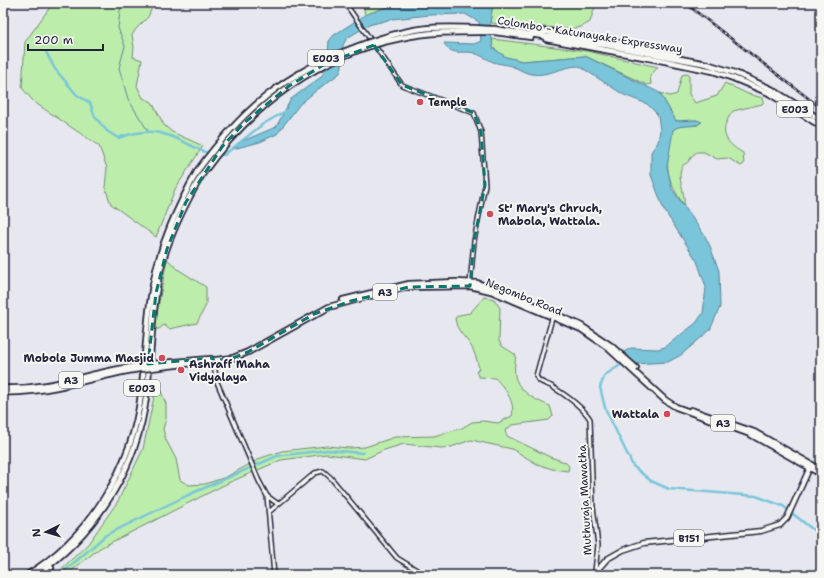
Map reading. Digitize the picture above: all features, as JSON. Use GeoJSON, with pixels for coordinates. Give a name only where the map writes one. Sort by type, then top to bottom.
{"type":"FeatureCollection","features":[{"type":"Feature","properties":{"kind":"highway","name":"Colombo - Katunayake Expressway"},"geometry":{"type":"LineString","coordinates":[[28,575],[53,557],[82,528],[101,503],[123,462],[139,411],[148,313],[160,254],[175,215],[198,170],[218,143],[262,99],[299,73],[324,59],[380,38],[409,31],[446,28],[494,31],[539,38],[713,71],[756,84]]}},
{"type":"Feature","properties":{"kind":"highway"},"geometry":{"type":"LineString","coordinates":[[504,29],[609,41],[684,57],[709,65]]}},
{"type":"Feature","properties":{"kind":"highway","name":"Colombo - Katunayake Expressway"},"geometry":{"type":"LineString","coordinates":[[36,575],[57,560],[84,533],[103,508],[116,487],[133,450],[144,410],[153,312],[163,262],[186,202],[203,173],[222,147],[260,109],[288,86],[325,64],[355,51],[402,37],[444,32],[494,31],[504,29],[606,45],[709,65],[735,73],[821,120]]}},
{"type":"Feature","properties":{"kind":"highway"},"geometry":{"type":"LineString","coordinates":[[516,30],[608,43],[698,62]]}},
{"type":"Feature","properties":{"kind":"highway","name":"Colombo - Katunayake Expressway"},"geometry":{"type":"LineString","coordinates":[[770,91],[821,126]]}},
{"type":"Feature","properties":{"kind":"highway","name":"Negombo Road"},"geometry":{"type":"LineString","coordinates":[[3,388],[52,386],[111,370],[213,360],[247,349],[312,312],[354,296],[409,284],[470,284],[508,294],[592,332],[631,366],[665,400],[676,407],[750,434],[810,466],[821,474]]}},
{"type":"Feature","properties":{"kind":"highway","name":"Negombo Road"},"geometry":{"type":"LineString","coordinates":[[3,392],[31,392],[53,389],[139,367]]}},
{"type":"Feature","properties":{"kind":"highway","name":"Negombo Road"},"geometry":{"type":"LineString","coordinates":[[810,466],[821,470]]}},
{"type":"Feature","properties":{"kind":"highway"},"geometry":{"type":"LineString","coordinates":[[42,575],[54,565],[57,560]]}},
{"type":"Feature","properties":{"kind":"main road","name":"B151"},"geometry":{"type":"LineString","coordinates":[[594,573],[607,559],[622,550],[644,543],[771,529],[785,521],[810,466]]}},
{"type":"Feature","properties":{"kind":"street"},"geometry":{"type":"LineString","coordinates":[[345,3],[364,33],[402,85],[474,113],[481,132],[485,185],[474,241],[470,284]]}},
{"type":"Feature","properties":{"kind":"street","name":"Muthuraja Mawatha"},"geometry":{"type":"LineString","coordinates":[[553,315],[536,376],[538,380],[551,386],[578,406],[590,419],[592,507],[598,545],[594,573]]}},
{"type":"Feature","properties":{"kind":"street"},"geometry":{"type":"LineString","coordinates":[[213,360],[217,382],[267,496],[274,575]]}},
{"type":"Feature","properties":{"kind":"street"},"geometry":{"type":"LineString","coordinates":[[269,512],[316,473],[322,471],[330,478],[397,558],[425,575]]}},
{"type":"Feature","properties":{"kind":"street"},"geometry":{"type":"LineString","coordinates":[[267,496],[278,504]]}},
{"type":"Feature","properties":{"kind":"highlighted area"},"geometry":{"type":"Polygon","coordinates":[[[374,45],[402,85],[474,113],[481,132],[485,185],[474,241],[470,286],[409,287],[351,301],[314,314],[248,352],[233,358],[213,361],[213,358],[148,364],[156,293],[167,249],[186,202],[222,147],[244,123],[289,86],[325,64],[374,45]]]}},
{"type":"Feature","properties":{"kind":"green space"},"geometry":{"type":"Polygon","coordinates":[[[53,3],[154,3],[148,17],[132,35],[134,47],[133,57],[142,60],[137,86],[143,98],[152,102],[164,125],[172,132],[203,146],[175,189],[156,237],[111,204],[105,187],[107,168],[99,146],[34,102],[22,88],[25,42],[53,3]]]}},
{"type":"Feature","properties":{"kind":"green space"},"geometry":{"type":"Polygon","coordinates":[[[363,3],[398,3],[365,15],[363,3]]]}},
{"type":"Feature","properties":{"kind":"green space"},"geometry":{"type":"Polygon","coordinates":[[[493,3],[596,3],[590,22],[581,27],[570,29],[490,23],[493,3]]]}},
{"type":"Feature","properties":{"kind":"green space"},"geometry":{"type":"Polygon","coordinates":[[[492,39],[587,51],[658,67],[650,76],[651,84],[647,85],[585,56],[522,61],[506,57],[493,48],[492,39]]]}},
{"type":"Feature","properties":{"kind":"green space"},"geometry":{"type":"Polygon","coordinates":[[[682,75],[689,75],[689,94],[695,103],[717,96],[725,83],[748,94],[763,98],[764,101],[762,104],[733,111],[726,124],[725,135],[731,145],[743,153],[744,164],[741,166],[728,158],[717,159],[704,152],[697,152],[682,166],[680,176],[684,195],[684,205],[678,197],[671,182],[668,167],[668,151],[673,129],[681,126],[698,125],[697,120],[676,121],[660,93],[670,96],[677,94],[682,75]]]}},
{"type":"Feature","properties":{"kind":"green space"},"geometry":{"type":"Polygon","coordinates":[[[167,259],[179,270],[206,287],[206,305],[197,323],[169,329],[164,325],[159,329],[154,329],[167,259]]]}},
{"type":"Feature","properties":{"kind":"green space"},"geometry":{"type":"Polygon","coordinates":[[[484,297],[494,299],[500,308],[499,341],[502,346],[516,355],[515,373],[519,386],[528,395],[550,406],[553,416],[549,420],[512,425],[505,431],[507,436],[550,457],[565,462],[569,466],[568,471],[552,469],[537,464],[512,449],[471,440],[451,447],[441,448],[404,444],[384,450],[365,459],[327,454],[281,460],[228,483],[100,548],[66,575],[55,575],[88,544],[118,501],[143,449],[155,392],[160,389],[166,404],[166,419],[163,429],[166,440],[176,459],[180,480],[189,485],[205,484],[226,477],[261,458],[282,451],[326,446],[349,448],[365,447],[395,437],[434,436],[462,428],[472,422],[483,421],[498,423],[512,416],[513,411],[511,400],[502,386],[495,378],[479,377],[476,372],[479,368],[474,351],[459,330],[456,323],[455,318],[459,315],[470,313],[484,297]]]}},
{"type":"Feature","properties":{"kind":"water"},"geometry":{"type":"Polygon","coordinates":[[[398,3],[493,3],[490,23],[493,48],[506,57],[522,61],[585,56],[660,93],[676,121],[697,120],[702,122],[673,130],[667,167],[672,189],[705,236],[719,271],[720,307],[710,330],[681,355],[668,362],[634,364],[622,353],[631,348],[658,349],[665,347],[696,323],[703,313],[706,287],[697,261],[664,210],[651,175],[651,152],[658,142],[660,130],[658,115],[647,104],[624,95],[579,66],[573,66],[537,75],[526,73],[511,66],[493,62],[474,53],[454,52],[450,50],[444,43],[474,44],[481,41],[479,22],[465,14],[430,15],[392,19],[369,25],[347,38],[343,45],[342,66],[340,73],[300,104],[277,134],[260,142],[233,149],[238,143],[276,127],[291,99],[321,77],[327,67],[329,41],[334,35],[365,15],[398,3]]]}},
{"type":"Feature","properties":{"kind":"waterway"},"geometry":{"type":"LineString","coordinates":[[121,3],[118,28],[125,46],[119,68],[128,99],[148,131]]}},
{"type":"Feature","properties":{"kind":"waterway"},"geometry":{"type":"LineString","coordinates":[[46,52],[55,69],[77,95],[90,103],[95,117],[107,131],[118,138],[137,133],[162,133],[178,139],[201,151],[210,153]]}},
{"type":"Feature","properties":{"kind":"waterway"},"geometry":{"type":"LineString","coordinates":[[217,154],[224,155],[263,124],[286,111]]}},
{"type":"Feature","properties":{"kind":"waterway"},"geometry":{"type":"LineString","coordinates":[[625,362],[605,375],[600,387],[605,408],[633,466],[651,481],[669,489],[756,496],[783,506],[821,536]]}},
{"type":"Feature","properties":{"kind":"waterway"},"geometry":{"type":"LineString","coordinates":[[60,575],[106,535],[186,496],[277,456],[327,450],[363,453]]}},
{"type":"Feature","properties":{"kind":"railway"},"geometry":{"type":"LineString","coordinates":[[685,3],[821,108]]}},
{"type":"Feature","properties":{"kind":"place","name":"Temple"},"geometry":{"type":"Point","coordinates":[420,102]}},
{"type":"Feature","properties":{"kind":"place","name":"St' Mary's Chruch, Mabola, Wattala."},"geometry":{"type":"Point","coordinates":[490,214]}},
{"type":"Feature","properties":{"kind":"place","name":"Mobole Jumma Masjid"},"geometry":{"type":"Point","coordinates":[162,358]}},
{"type":"Feature","properties":{"kind":"place","name":"Ashraff Maha Vidyalaya"},"geometry":{"type":"Point","coordinates":[181,370]}},
{"type":"Feature","properties":{"kind":"place","name":"Wattala"},"geometry":{"type":"Point","coordinates":[667,414]}}]}
